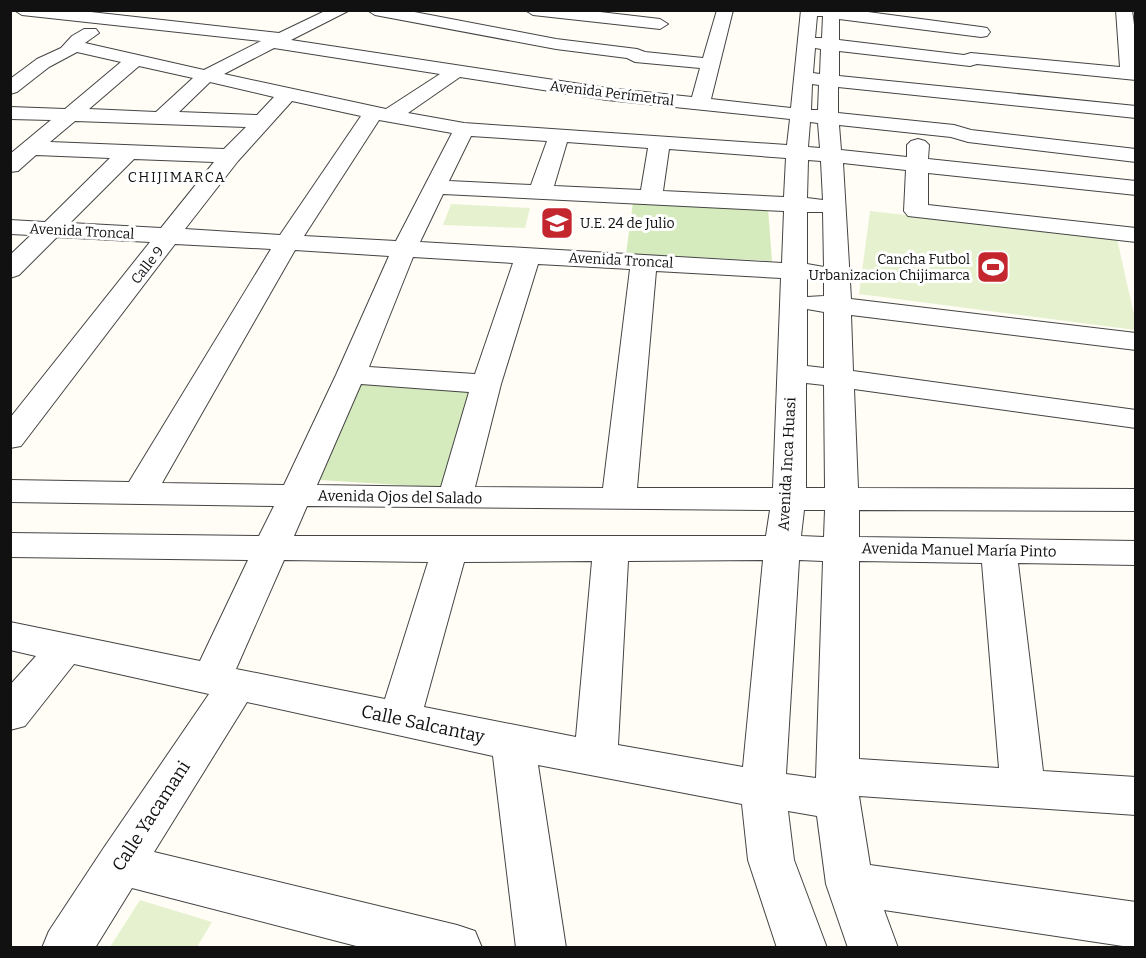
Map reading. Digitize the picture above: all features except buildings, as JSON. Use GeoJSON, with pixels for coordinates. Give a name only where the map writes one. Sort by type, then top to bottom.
{"type":"FeatureCollection","features":[{"type":"Feature","properties":{"kind":"street","name":"Avenida Perímetral"},"geometry":{"type":"LineString","coordinates":[[22,10],[277,40],[607,94],[938,129]]}},
{"type":"Feature","properties":{"kind":"street"},"geometry":{"type":"LineString","coordinates":[[10,88],[19,77],[131,10]]}},
{"type":"Feature","properties":{"kind":"street"},"geometry":{"type":"LineString","coordinates":[[308,10],[339,12]]}},
{"type":"Feature","properties":{"kind":"street"},"geometry":{"type":"LineString","coordinates":[[375,10],[556,45],[636,56],[712,58]]}},
{"type":"Feature","properties":{"kind":"street"},"geometry":{"type":"LineString","coordinates":[[425,20],[446,10]]}},
{"type":"Feature","properties":{"kind":"street"},"geometry":{"type":"LineString","coordinates":[[533,10],[583,16],[665,17]]}},
{"type":"Feature","properties":{"kind":"street"},"geometry":{"type":"LineString","coordinates":[[700,104],[725,10]]}},
{"type":"Feature","properties":{"kind":"street"},"geometry":{"type":"LineString","coordinates":[[989,10],[957,92],[917,166],[916,211],[1135,238]]}},
{"type":"Feature","properties":{"kind":"street"},"geometry":{"type":"LineString","coordinates":[[818,43],[1133,73],[1131,30],[1124,10]]}},
{"type":"Feature","properties":{"kind":"street"},"geometry":{"type":"LineString","coordinates":[[821,11],[981,32]]}},
{"type":"Feature","properties":{"kind":"street","name":"Avenida Inca Huasi"},"geometry":{"type":"LineString","coordinates":[[802,948],[771,860],[763,789],[789,499],[797,152],[803,78],[818,43],[821,11]]}},
{"type":"Feature","properties":{"kind":"street"},"geometry":{"type":"LineString","coordinates":[[161,118],[206,76],[339,12]]}},
{"type":"Feature","properties":{"kind":"street"},"geometry":{"type":"LineString","coordinates":[[21,28],[54,14]]}},
{"type":"Feature","properties":{"kind":"street"},"geometry":{"type":"LineString","coordinates":[[520,81],[583,16]]}},
{"type":"Feature","properties":{"kind":"street"},"geometry":{"type":"LineString","coordinates":[[607,94],[665,17]]}},
{"type":"Feature","properties":{"kind":"street","name":"Avenida Inca Huasi"},"geometry":{"type":"LineString","coordinates":[[818,43],[828,80],[841,378],[842,549],[837,788],[850,884],[873,948]]}},
{"type":"Feature","properties":{"kind":"street"},"geometry":{"type":"LineString","coordinates":[[73,46],[286,95],[381,115],[464,129],[533,134],[554,128],[659,142],[797,152],[1136,189]]}},
{"type":"Feature","properties":{"kind":"street"},"geometry":{"type":"LineString","coordinates":[[10,166],[135,60]]}},
{"type":"Feature","properties":{"kind":"street"},"geometry":{"type":"LineString","coordinates":[[139,493],[287,243],[381,115],[456,71]]}},
{"type":"Feature","properties":{"kind":"street"},"geometry":{"type":"LineString","coordinates":[[803,78],[1136,112]]}},
{"type":"Feature","properties":{"kind":"street"},"geometry":{"type":"LineString","coordinates":[[565,105],[582,90]]}},
{"type":"Feature","properties":{"kind":"street","name":"Calle 9"},"geometry":{"type":"LineString","coordinates":[[10,439],[230,156],[286,95]]}},
{"type":"Feature","properties":{"kind":"street"},"geometry":{"type":"LineString","coordinates":[[10,113],[260,121]]}},
{"type":"Feature","properties":{"kind":"street"},"geometry":{"type":"LineString","coordinates":[[540,193],[554,128]]}},
{"type":"Feature","properties":{"kind":"street"},"geometry":{"type":"LineString","coordinates":[[271,547],[351,375],[404,249],[464,129]]}},
{"type":"Feature","properties":{"kind":"street"},"geometry":{"type":"LineString","coordinates":[[938,129],[967,129],[1136,150]]}},
{"type":"Feature","properties":{"kind":"street"},"geometry":{"type":"LineString","coordinates":[[938,129],[968,136],[1136,156]]}},
{"type":"Feature","properties":{"kind":"street"},"geometry":{"type":"LineString","coordinates":[[651,198],[659,142]]}},
{"type":"Feature","properties":{"kind":"street"},"geometry":{"type":"LineString","coordinates":[[31,148],[230,156]]}},
{"type":"Feature","properties":{"kind":"street"},"geometry":{"type":"LineString","coordinates":[[10,270],[128,152]]}},
{"type":"Feature","properties":{"kind":"street"},"geometry":{"type":"LineString","coordinates":[[433,187],[835,207]]}},
{"type":"Feature","properties":{"kind":"street","name":"Avenida Troncal"},"geometry":{"type":"LineString","coordinates":[[10,227],[644,261],[837,274]]}},
{"type":"Feature","properties":{"kind":"street"},"geometry":{"type":"LineString","coordinates":[[455,498],[486,384],[528,256]]}},
{"type":"Feature","properties":{"kind":"street"},"geometry":{"type":"LineString","coordinates":[[619,498],[644,261]]}},
{"type":"Feature","properties":{"kind":"street"},"geometry":{"type":"LineString","coordinates":[[793,301],[837,304],[1136,342]]}},
{"type":"Feature","properties":{"kind":"street"},"geometry":{"type":"LineString","coordinates":[[791,373],[1136,419]]}},
{"type":"Feature","properties":{"kind":"street"},"geometry":{"type":"LineString","coordinates":[[351,375],[486,384]]}},
{"type":"Feature","properties":{"kind":"street","name":"Avenida Ojos del Salado"},"geometry":{"type":"LineString","coordinates":[[10,491],[455,498],[789,499]]}},
{"type":"Feature","properties":{"kind":"street"},"geometry":{"type":"LineString","coordinates":[[789,499],[1136,500]]}},
{"type":"Feature","properties":{"kind":"street"},"geometry":{"type":"LineString","coordinates":[[10,545],[449,550],[783,548]]}},
{"type":"Feature","properties":{"kind":"street","name":"Calle Yacamani"},"geometry":{"type":"LineString","coordinates":[[67,948],[119,864],[224,682],[271,547]]}},
{"type":"Feature","properties":{"kind":"street","name":"Avenida Manuel María Pinto"},"geometry":{"type":"LineString","coordinates":[[783,548],[1136,553]]}},
{"type":"Feature","properties":{"kind":"street"},"geometry":{"type":"LineString","coordinates":[[400,719],[449,550]]}},
{"type":"Feature","properties":{"kind":"street"},"geometry":{"type":"LineString","coordinates":[[596,757],[611,550]]}},
{"type":"Feature","properties":{"kind":"street"},"geometry":{"type":"LineString","coordinates":[[999,550],[1023,788]]}},
{"type":"Feature","properties":{"kind":"street","name":"Calle Salcantay"},"geometry":{"type":"LineString","coordinates":[[10,636],[513,743],[763,789],[1023,788],[1136,796]]}},
{"type":"Feature","properties":{"kind":"street"},"geometry":{"type":"LineString","coordinates":[[10,714],[65,648]]}},
{"type":"Feature","properties":{"kind":"street"},"geometry":{"type":"LineString","coordinates":[[513,743],[541,948]]}},
{"type":"Feature","properties":{"kind":"street"},"geometry":{"type":"LineString","coordinates":[[119,864],[457,948]]}},
{"type":"Feature","properties":{"kind":"street"},"geometry":{"type":"LineString","coordinates":[[850,884],[1136,925]]}},
{"type":"Feature","properties":{"kind":"green space"},"geometry":{"type":"Polygon","coordinates":[[[633,202],[768,208],[772,261],[626,254],[633,202]]]}},
{"type":"Feature","properties":{"kind":"green space"},"geometry":{"type":"Polygon","coordinates":[[[451,204],[530,208],[525,228],[443,225],[451,204]]]}},
{"type":"Feature","properties":{"kind":"green space","name":"Cancha Futbol Urbanizacion Chijimarca"},"geometry":{"type":"Polygon","coordinates":[[[870,211],[1117,239],[1135,319],[1135,330],[859,294],[870,211]]]}},
{"type":"Feature","properties":{"kind":"green space"},"geometry":{"type":"Polygon","coordinates":[[[360,384],[476,390],[449,488],[320,480],[360,384]]]}},
{"type":"Feature","properties":{"kind":"green space"},"geometry":{"type":"Polygon","coordinates":[[[140,900],[212,922],[197,947],[110,947],[140,900]]]}},
{"type":"Feature","properties":{"kind":"place","name":"U.E. 24 de Julio"},"geometry":{"type":"Point","coordinates":[557,223]}},
{"type":"Feature","properties":{"kind":"place","name":"Cancha Futbol Urbanizacion Chijimarca"},"geometry":{"type":"Point","coordinates":[993,267]}},
{"type":"Feature","properties":{"kind":"district","name":"CHIJIMARCA"},"geometry":{"type":"Point","coordinates":[177,177]}}]}
